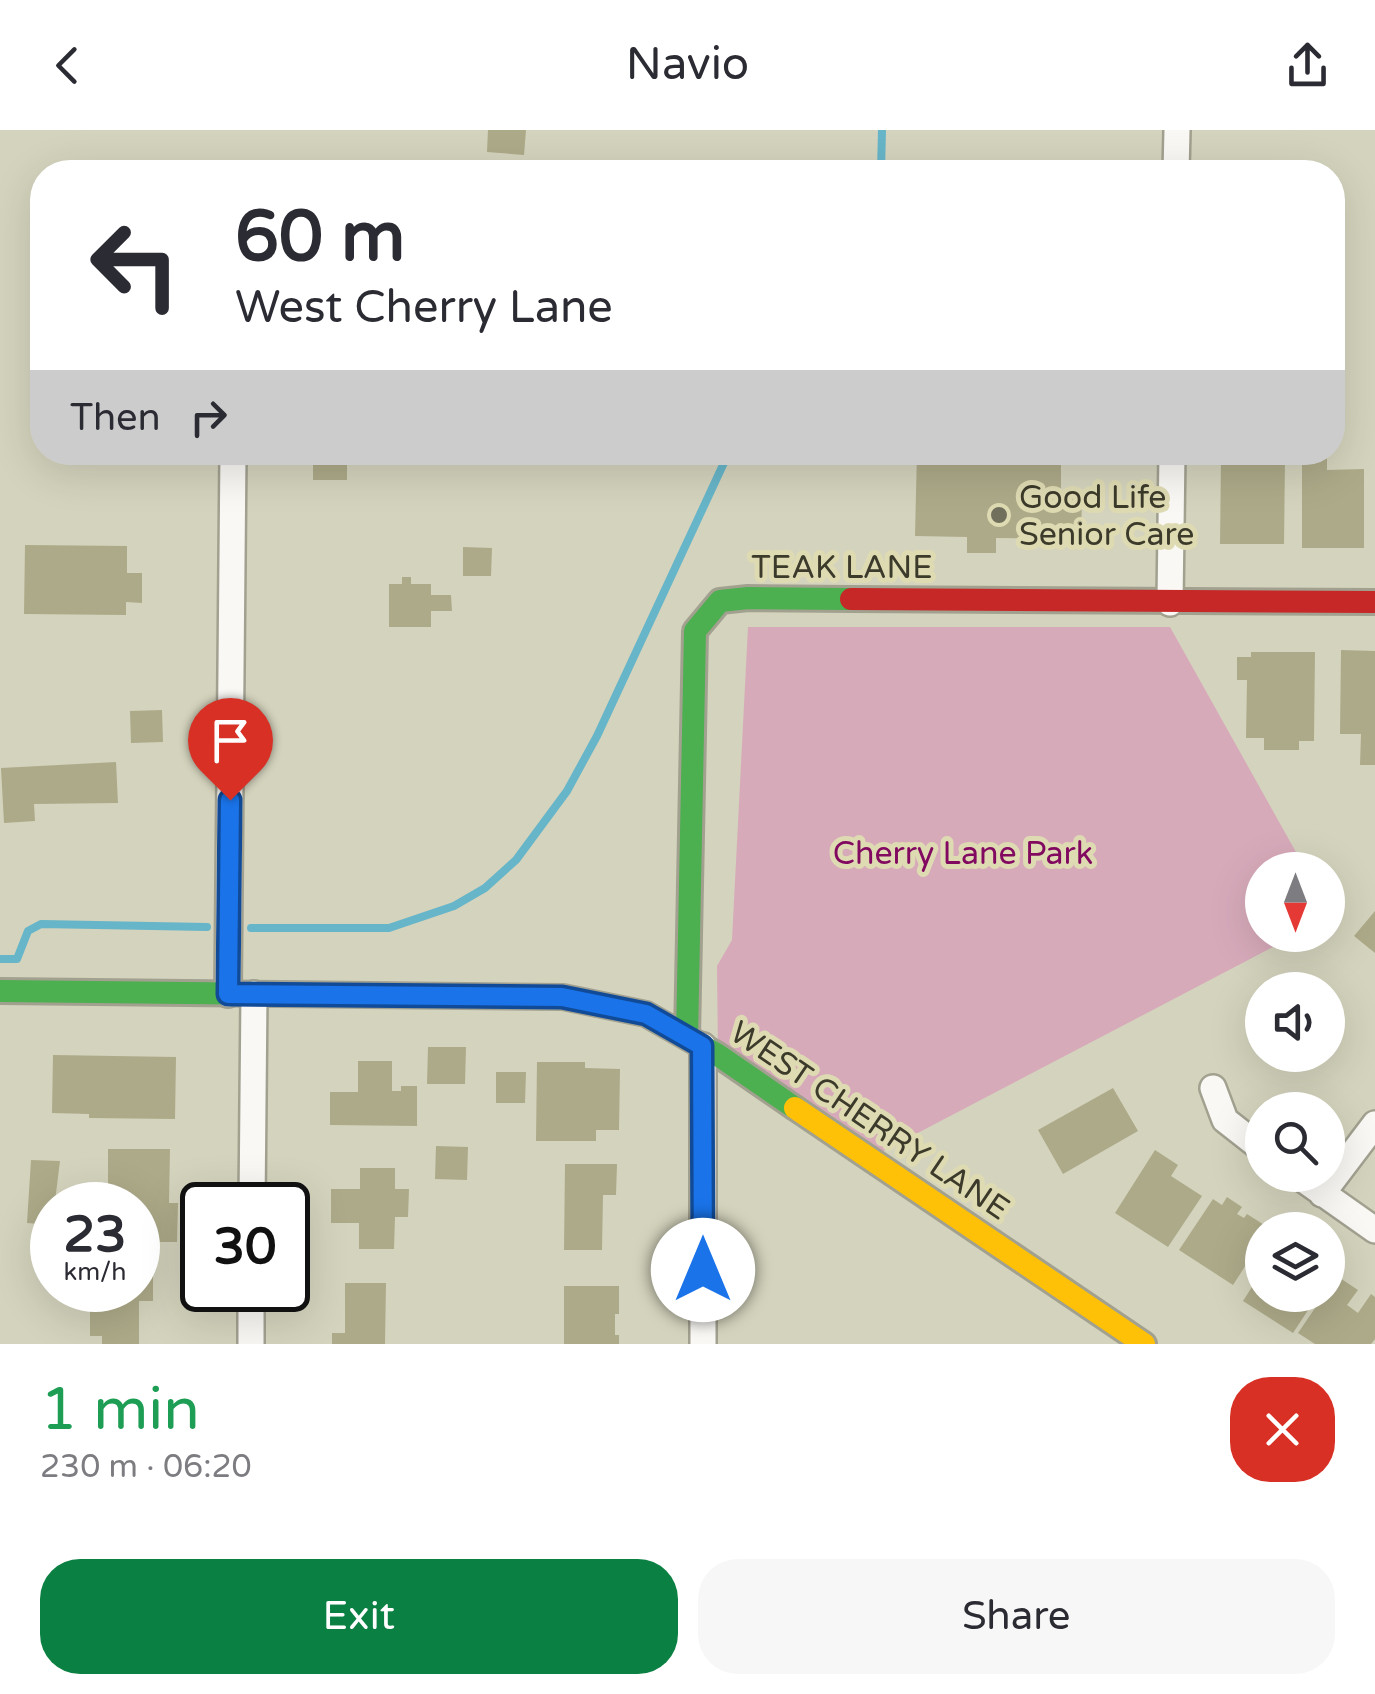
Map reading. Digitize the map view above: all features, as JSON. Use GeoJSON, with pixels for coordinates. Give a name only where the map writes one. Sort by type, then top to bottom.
{"type":"FeatureCollection","features":[{"type":"Feature","properties":{"kind":"street"},"geometry":{"type":"LineString","coordinates":[[1176,130],[1176,160]]}},
{"type":"Feature","properties":{"kind":"street"},"geometry":{"type":"LineString","coordinates":[[233,465],[241,994],[251,1182]]}},
{"type":"Feature","properties":{"kind":"street"},"geometry":{"type":"LineString","coordinates":[[1172,465],[1170,603],[1375,602]]}},
{"type":"Feature","properties":{"kind":"street","name":"TEAK LANE"},"geometry":{"type":"LineString","coordinates":[[695,1042],[695,631],[720,601],[748,598],[1170,603]]}},
{"type":"Feature","properties":{"kind":"street","name":"WEST CHERRY LANE"},"geometry":{"type":"LineString","coordinates":[[0,992],[562,997],[646,1014],[695,1042],[1144,1344]]}},
{"type":"Feature","properties":{"kind":"street"},"geometry":{"type":"LineString","coordinates":[[695,1042],[703,1344]]}},
{"type":"Feature","properties":{"kind":"street"},"geometry":{"type":"LineString","coordinates":[[1213,1088],[1225,1120],[1245,1136]]}},
{"type":"Feature","properties":{"kind":"street"},"geometry":{"type":"LineString","coordinates":[[1322,1194],[1375,1124]]}},
{"type":"Feature","properties":{"kind":"street"},"geometry":{"type":"LineString","coordinates":[[1319,1192],[1375,1230]]}},
{"type":"Feature","properties":{"kind":"street"},"geometry":{"type":"LineString","coordinates":[[250,1344],[251,1312]]}},
{"type":"Feature","properties":{"kind":"green space","name":"Cherry Lane Park"},"geometry":{"type":"Polygon","coordinates":[[[748,627],[1170,627],[1296,852],[1245,852],[1245,952],[1264,952],[870,1158],[718,1055],[717,966],[732,940],[748,627]]]}},
{"type":"Feature","properties":{"kind":"building"},"geometry":{"type":"Polygon","coordinates":[[[488,130],[526,130],[524,155],[487,152],[488,130]]]}},
{"type":"Feature","properties":{"kind":"building"},"geometry":{"type":"Polygon","coordinates":[[[313,465],[347,465],[347,480],[313,480],[313,465]]]}},
{"type":"Feature","properties":{"kind":"building","name":"Good Life Senior Care"},"geometry":{"type":"Polygon","coordinates":[[[917,465],[1061,465],[1061,493],[1082,494],[1081,539],[996,538],[996,553],[967,553],[967,537],[915,536],[917,465]]]}},
{"type":"Feature","properties":{"kind":"building"},"geometry":{"type":"Polygon","coordinates":[[[1221,465],[1285,465],[1284,544],[1220,544],[1221,465]]]}},
{"type":"Feature","properties":{"kind":"building"},"geometry":{"type":"Polygon","coordinates":[[[1302,465],[1327,465],[1327,470],[1364,469],[1364,548],[1302,548],[1302,465]]]}},
{"type":"Feature","properties":{"kind":"building"},"geometry":{"type":"Polygon","coordinates":[[[25,545],[127,546],[127,573],[142,573],[142,603],[126,602],[126,615],[24,614],[25,545]]]}},
{"type":"Feature","properties":{"kind":"building"},"geometry":{"type":"Polygon","coordinates":[[[463,547],[492,548],[491,576],[463,576],[463,547]]]}},
{"type":"Feature","properties":{"kind":"building"},"geometry":{"type":"Polygon","coordinates":[[[402,577],[411,577],[411,584],[431,584],[431,595],[451,595],[452,611],[431,611],[431,627],[389,627],[389,584],[402,584],[402,577]]]}},
{"type":"Feature","properties":{"kind":"building"},"geometry":{"type":"Polygon","coordinates":[[[1341,650],[1375,651],[1375,765],[1360,765],[1361,734],[1340,734],[1341,650]]]}},
{"type":"Feature","properties":{"kind":"building"},"geometry":{"type":"Polygon","coordinates":[[[1251,652],[1315,652],[1314,741],[1299,741],[1299,750],[1264,750],[1264,738],[1246,738],[1247,680],[1237,680],[1237,657],[1251,657],[1251,652]]]}},
{"type":"Feature","properties":{"kind":"building"},"geometry":{"type":"Polygon","coordinates":[[[162,710],[163,742],[131,743],[130,711],[162,710]]]}},
{"type":"Feature","properties":{"kind":"building"},"geometry":{"type":"Polygon","coordinates":[[[116,762],[118,803],[34,804],[35,821],[4,823],[1,768],[116,762]]]}},
{"type":"Feature","properties":{"kind":"building"},"geometry":{"type":"Polygon","coordinates":[[[1375,911],[1375,953],[1354,936],[1375,911]]]}},
{"type":"Feature","properties":{"kind":"building"},"geometry":{"type":"Polygon","coordinates":[[[428,1047],[466,1047],[465,1084],[427,1084],[428,1047]]]}},
{"type":"Feature","properties":{"kind":"building"},"geometry":{"type":"Polygon","coordinates":[[[53,1055],[176,1057],[175,1119],[89,1118],[89,1114],[52,1113],[53,1055]]]}},
{"type":"Feature","properties":{"kind":"building"},"geometry":{"type":"Polygon","coordinates":[[[358,1061],[392,1061],[392,1091],[401,1091],[401,1086],[417,1086],[417,1126],[330,1125],[330,1092],[358,1092],[358,1061]]]}},
{"type":"Feature","properties":{"kind":"building"},"geometry":{"type":"Polygon","coordinates":[[[537,1062],[585,1062],[585,1068],[620,1069],[619,1130],[596,1130],[596,1141],[536,1141],[537,1062]]]}},
{"type":"Feature","properties":{"kind":"building"},"geometry":{"type":"Polygon","coordinates":[[[496,1072],[526,1072],[525,1103],[496,1103],[496,1072]]]}},
{"type":"Feature","properties":{"kind":"building"},"geometry":{"type":"Polygon","coordinates":[[[1113,1088],[1138,1131],[1063,1174],[1038,1130],[1113,1088]]]}},
{"type":"Feature","properties":{"kind":"building"},"geometry":{"type":"Polygon","coordinates":[[[436,1146],[468,1147],[467,1180],[435,1179],[436,1146]]]}},
{"type":"Feature","properties":{"kind":"building"},"geometry":{"type":"Polygon","coordinates":[[[108,1149],[170,1149],[169,1203],[178,1203],[177,1242],[160,1242],[160,1182],[108,1182],[108,1149]]]}},
{"type":"Feature","properties":{"kind":"building"},"geometry":{"type":"Polygon","coordinates":[[[1155,1150],[1178,1165],[1171,1176],[1202,1196],[1168,1247],[1115,1213],[1155,1150]]]}},
{"type":"Feature","properties":{"kind":"building"},"geometry":{"type":"Polygon","coordinates":[[[31,1160],[60,1161],[57,1182],[30,1182],[30,1223],[27,1223],[31,1160]]]}},
{"type":"Feature","properties":{"kind":"building"},"geometry":{"type":"Polygon","coordinates":[[[565,1164],[617,1164],[616,1195],[603,1195],[602,1250],[564,1250],[565,1164]]]}},
{"type":"Feature","properties":{"kind":"building"},"geometry":{"type":"Polygon","coordinates":[[[360,1168],[395,1168],[395,1189],[409,1189],[408,1217],[395,1217],[394,1249],[359,1249],[359,1223],[331,1223],[331,1189],[360,1189],[360,1168]]]}},
{"type":"Feature","properties":{"kind":"building"},"geometry":{"type":"Polygon","coordinates":[[[1227,1197],[1242,1207],[1237,1214],[1245,1217],[1245,1266],[1233,1285],[1179,1250],[1213,1199],[1222,1205],[1227,1197]]]}},
{"type":"Feature","properties":{"kind":"building"},"geometry":{"type":"Polygon","coordinates":[[[1345,1281],[1358,1290],[1347,1305],[1358,1313],[1371,1294],[1375,1297],[1375,1339],[1371,1344],[1315,1344],[1298,1333],[1312,1312],[1345,1312],[1345,1281]]]}},
{"type":"Feature","properties":{"kind":"building"},"geometry":{"type":"Polygon","coordinates":[[[345,1283],[386,1283],[385,1344],[332,1344],[332,1333],[345,1333],[345,1283]]]}},
{"type":"Feature","properties":{"kind":"building"},"geometry":{"type":"Polygon","coordinates":[[[564,1286],[619,1286],[615,1335],[619,1335],[619,1344],[564,1344],[564,1286]]]}},
{"type":"Feature","properties":{"kind":"building"},"geometry":{"type":"Polygon","coordinates":[[[90,1312],[139,1312],[139,1344],[102,1344],[102,1336],[90,1336],[90,1312]]]}},
{"type":"Feature","properties":{"kind":"building"},"geometry":{"type":"Polygon","coordinates":[[[1260,1312],[1307,1312],[1293,1333],[1260,1312]]]}},
{"type":"Feature","properties":{"kind":"waterway"},"geometry":{"type":"LineString","coordinates":[[881,160],[882,130]]}},
{"type":"Feature","properties":{"kind":"waterway"},"geometry":{"type":"LineString","coordinates":[[251,928],[389,928],[454,906],[485,888],[516,860],[567,791],[597,736],[723,465]]}},
{"type":"Feature","properties":{"kind":"waterway"},"geometry":{"type":"LineString","coordinates":[[0,959],[17,959],[28,931],[41,924],[207,927]]}},
{"type":"Feature","properties":{"kind":"traffic: fast"},"geometry":{"type":"LineString","coordinates":[[687,1037],[695,631],[720,601],[851,599]]}},
{"type":"Feature","properties":{"kind":"traffic: fast"},"geometry":{"type":"LineString","coordinates":[[0,991],[563,997],[646,1014],[718,1055],[795,1108]]}},
{"type":"Feature","properties":{"kind":"traffic: slow"},"geometry":{"type":"LineString","coordinates":[[795,1108],[1144,1344]]}},
{"type":"Feature","properties":{"kind":"traffic: jam"},"geometry":{"type":"LineString","coordinates":[[851,599],[1375,602]]}},
{"type":"Feature","properties":{"kind":"place","name":"Good Life Senior Care"},"geometry":{"type":"Point","coordinates":[999,515]}},
{"type":"Feature","properties":{"kind":"route"},"geometry":{"type":"LineString","coordinates":[[230,800],[228,994],[562,997],[646,1014],[702,1046],[703,1270]]}}]}
